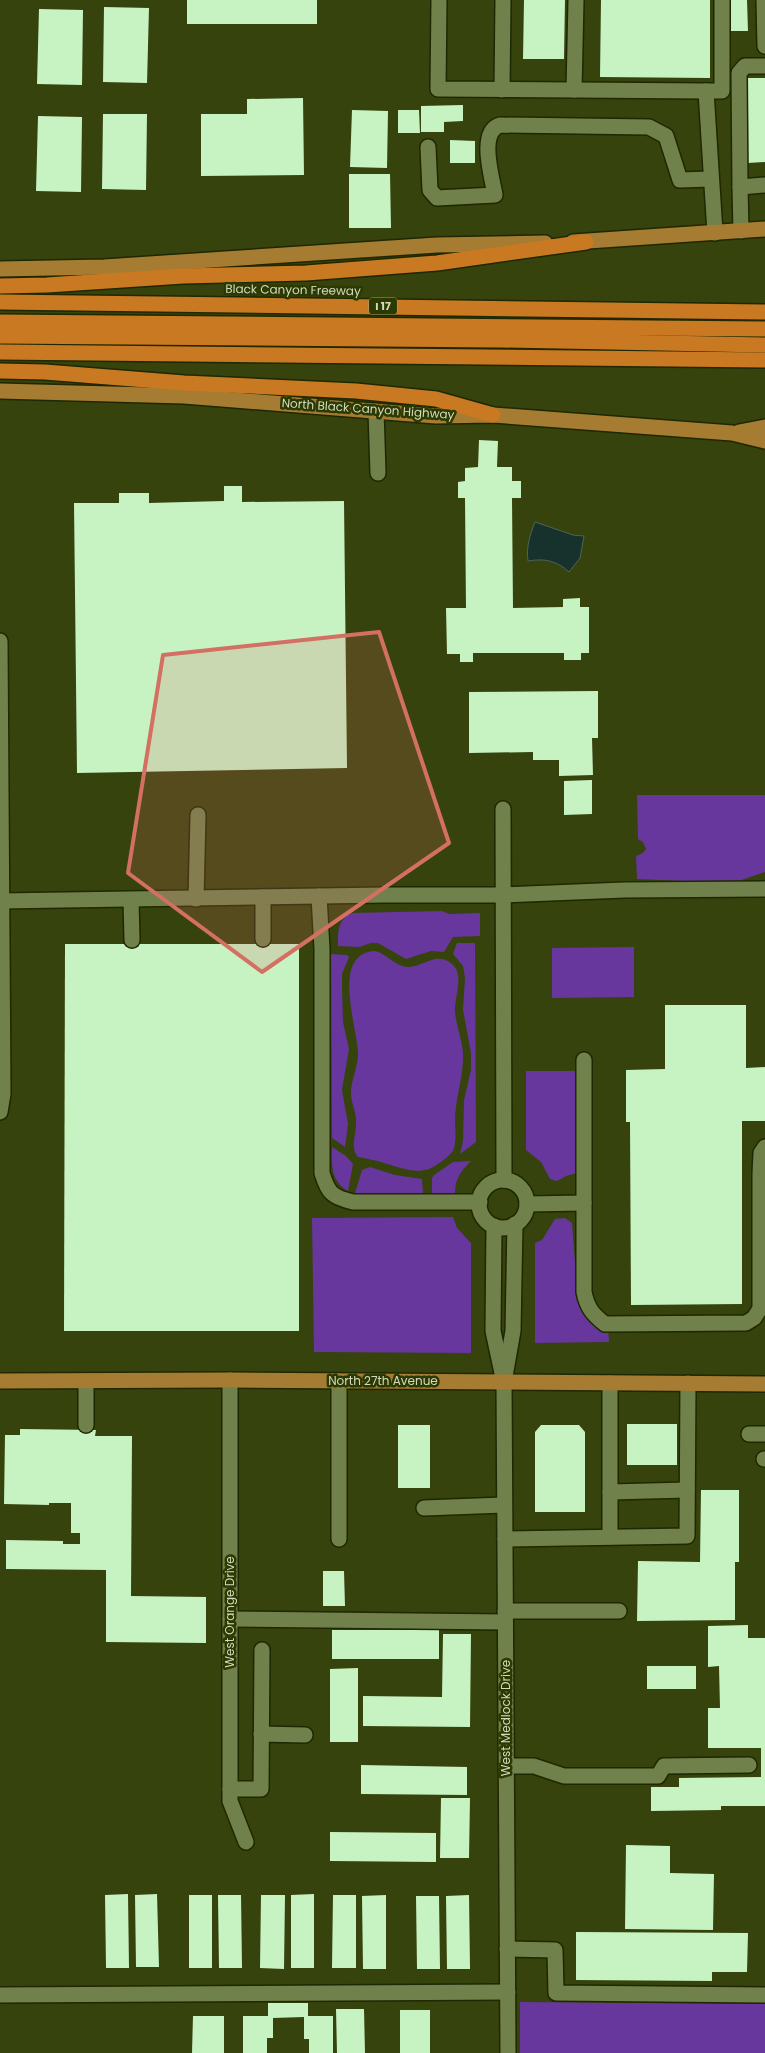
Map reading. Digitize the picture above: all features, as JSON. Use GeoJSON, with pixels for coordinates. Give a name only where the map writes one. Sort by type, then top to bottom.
{"type":"FeatureCollection","features":[{"type":"Feature","properties":{"kind":"highway"},"geometry":{"type":"LineString","coordinates":[[0,286],[47,285],[183,276],[306,273],[428,264],[586,242]]}},
{"type":"Feature","properties":{"kind":"highway","name":"Black Canyon Freeway"},"geometry":{"type":"LineString","coordinates":[[0,302],[765,312]]}},
{"type":"Feature","properties":{"kind":"highway"},"geometry":{"type":"LineString","coordinates":[[0,322],[765,329]]}},
{"type":"Feature","properties":{"kind":"highway"},"geometry":{"type":"LineString","coordinates":[[0,336],[502,340],[765,345]]}},
{"type":"Feature","properties":{"kind":"highway"},"geometry":{"type":"LineString","coordinates":[[0,352],[765,360]]}},
{"type":"Feature","properties":{"kind":"highway"},"geometry":{"type":"LineString","coordinates":[[0,371],[45,372],[184,383],[356,391],[436,399],[493,415]]}},
{"type":"Feature","properties":{"kind":"main road"},"geometry":{"type":"LineString","coordinates":[[0,269],[104,267],[437,245],[586,242],[765,229]]}},
{"type":"Feature","properties":{"kind":"main road","name":"North Black Canyon Highway"},"geometry":{"type":"LineString","coordinates":[[0,391],[184,396],[436,416],[493,415],[732,433],[765,441]]}},
{"type":"Feature","properties":{"kind":"main road"},"geometry":{"type":"LineString","coordinates":[[732,433],[765,427]]}},
{"type":"Feature","properties":{"kind":"main road","name":"North 27th Avenue"},"geometry":{"type":"LineString","coordinates":[[0,1381],[230,1380],[765,1384]]}},
{"type":"Feature","properties":{"kind":"street"},"geometry":{"type":"LineString","coordinates":[[438,0],[438,89],[706,91],[722,91],[722,0]]}},
{"type":"Feature","properties":{"kind":"street"},"geometry":{"type":"LineString","coordinates":[[502,90],[503,0]]}},
{"type":"Feature","properties":{"kind":"street"},"geometry":{"type":"LineString","coordinates":[[574,90],[576,0]]}},
{"type":"Feature","properties":{"kind":"street"},"geometry":{"type":"LineString","coordinates":[[764,0],[765,46]]}},
{"type":"Feature","properties":{"kind":"street"},"geometry":{"type":"LineString","coordinates":[[741,230],[740,73],[745,66],[765,66]]}},
{"type":"Feature","properties":{"kind":"street"},"geometry":{"type":"LineString","coordinates":[[706,91],[715,233]]}},
{"type":"Feature","properties":{"kind":"street"},"geometry":{"type":"LineString","coordinates":[[428,147],[430,190],[437,198],[495,195],[487,144],[490,133],[500,125],[649,127],[666,136],[680,180],[711,178]]}},
{"type":"Feature","properties":{"kind":"street"},"geometry":{"type":"LineString","coordinates":[[740,186],[765,186]]}},
{"type":"Feature","properties":{"kind":"street"},"geometry":{"type":"LineString","coordinates":[[376,411],[378,473]]}},
{"type":"Feature","properties":{"kind":"street"},"geometry":{"type":"LineString","coordinates":[[0,641],[3,1094],[0,1112]]}},
{"type":"Feature","properties":{"kind":"street"},"geometry":{"type":"LineString","coordinates":[[504,809],[504,1180]]}},
{"type":"Feature","properties":{"kind":"street"},"geometry":{"type":"LineString","coordinates":[[196,899],[198,815]]}},
{"type":"Feature","properties":{"kind":"street"},"geometry":{"type":"LineString","coordinates":[[1,901],[504,895],[624,890],[765,889]]}},
{"type":"Feature","properties":{"kind":"street"},"geometry":{"type":"LineString","coordinates":[[319,896],[322,949],[322,1173],[327,1190],[338,1198],[353,1202],[480,1202]]}},
{"type":"Feature","properties":{"kind":"street"},"geometry":{"type":"LineString","coordinates":[[263,897],[263,938]]}},
{"type":"Feature","properties":{"kind":"street"},"geometry":{"type":"LineString","coordinates":[[131,900],[132,940]]}},
{"type":"Feature","properties":{"kind":"street"},"geometry":{"type":"LineString","coordinates":[[584,1060],[584,1292],[587,1306],[594,1316],[605,1324],[746,1324],[754,1318],[760,1309],[760,1174],[761,1153],[765,1148]]}},
{"type":"Feature","properties":{"kind":"street"},"geometry":{"type":"LineString","coordinates":[[504,1180],[518,1185],[524,1191],[527,1204],[525,1214],[515,1224],[508,1227],[494,1226],[483,1216],[480,1202],[481,1195],[490,1184],[504,1180]]}},
{"type":"Feature","properties":{"kind":"street"},"geometry":{"type":"LineString","coordinates":[[527,1204],[584,1203]]}},
{"type":"Feature","properties":{"kind":"street"},"geometry":{"type":"LineString","coordinates":[[504,1382],[513,1330],[515,1224]]}},
{"type":"Feature","properties":{"kind":"street"},"geometry":{"type":"LineString","coordinates":[[494,1226],[493,1331],[504,1382]]}},
{"type":"Feature","properties":{"kind":"street","name":"West Orange Drive"},"geometry":{"type":"LineString","coordinates":[[230,1380],[230,1801],[246,1842]]}},
{"type":"Feature","properties":{"kind":"street"},"geometry":{"type":"LineString","coordinates":[[86,1381],[86,1425]]}},
{"type":"Feature","properties":{"kind":"street"},"geometry":{"type":"LineString","coordinates":[[338,1381],[339,1539]]}},
{"type":"Feature","properties":{"kind":"street","name":"West Medlock Drive"},"geometry":{"type":"LineString","coordinates":[[504,1382],[508,2053]]}},
{"type":"Feature","properties":{"kind":"street"},"geometry":{"type":"LineString","coordinates":[[610,1382],[610,1537]]}},
{"type":"Feature","properties":{"kind":"street"},"geometry":{"type":"LineString","coordinates":[[505,1539],[687,1536],[688,1383]]}},
{"type":"Feature","properties":{"kind":"street"},"geometry":{"type":"LineString","coordinates":[[749,1434],[765,1434]]}},
{"type":"Feature","properties":{"kind":"street"},"geometry":{"type":"LineString","coordinates":[[610,1492],[687,1490]]}},
{"type":"Feature","properties":{"kind":"street"},"geometry":{"type":"LineString","coordinates":[[424,1508],[504,1505]]}},
{"type":"Feature","properties":{"kind":"street"},"geometry":{"type":"LineString","coordinates":[[230,1619],[505,1617],[619,1611]]}},
{"type":"Feature","properties":{"kind":"street"},"geometry":{"type":"LineString","coordinates":[[230,1789],[262,1789],[262,1650]]}},
{"type":"Feature","properties":{"kind":"street"},"geometry":{"type":"LineString","coordinates":[[261,1734],[305,1735]]}},
{"type":"Feature","properties":{"kind":"street"},"geometry":{"type":"LineString","coordinates":[[506,1766],[534,1766],[564,1776],[658,1776],[664,1766],[749,1765]]}},
{"type":"Feature","properties":{"kind":"street"},"geometry":{"type":"LineString","coordinates":[[507,1949],[555,1950],[556,1993],[765,1994]]}},
{"type":"Feature","properties":{"kind":"street"},"geometry":{"type":"LineString","coordinates":[[0,1995],[508,1992]]}},
{"type":"Feature","properties":{"kind":"highlighted area"},"geometry":{"type":"Polygon","coordinates":[[[379,632],[449,843],[262,972],[128,873],[163,655],[379,632]]]}},
{"type":"Feature","properties":{"kind":"shaded area"},"geometry":{"type":"Polygon","coordinates":[[[637,795],[765,795],[765,872],[733,883],[637,879],[636,856],[643,853],[646,849],[643,842],[638,839],[637,795]]]}},
{"type":"Feature","properties":{"kind":"shaded area"},"geometry":{"type":"Polygon","coordinates":[[[442,911],[449,914],[480,913],[480,936],[453,937],[444,952],[431,951],[406,959],[378,943],[359,947],[338,946],[339,927],[343,919],[352,913],[442,911]]]}},
{"type":"Feature","properties":{"kind":"shaded area"},"geometry":{"type":"Polygon","coordinates":[[[457,943],[475,943],[476,1142],[460,1154],[463,1141],[464,1100],[471,1070],[471,1053],[463,1010],[465,978],[463,966],[453,954],[457,943]]]}},
{"type":"Feature","properties":{"kind":"shaded area"},"geometry":{"type":"Polygon","coordinates":[[[634,947],[634,997],[552,998],[552,948],[634,947]]]}},
{"type":"Feature","properties":{"kind":"shaded area"},"geometry":{"type":"Polygon","coordinates":[[[375,951],[400,965],[409,967],[436,959],[446,960],[452,964],[458,974],[455,1012],[463,1062],[455,1112],[455,1143],[453,1151],[449,1156],[429,1169],[417,1171],[401,1168],[358,1157],[354,1150],[356,1115],[351,1090],[358,1056],[350,995],[350,979],[353,965],[361,955],[375,951]]]}},
{"type":"Feature","properties":{"kind":"shaded area"},"geometry":{"type":"Polygon","coordinates":[[[331,954],[347,955],[349,957],[342,974],[343,1022],[349,1049],[342,1090],[348,1124],[345,1147],[332,1138],[331,954]]]}},
{"type":"Feature","properties":{"kind":"shaded area"},"geometry":{"type":"Polygon","coordinates":[[[526,1071],[577,1071],[577,1173],[557,1181],[550,1179],[541,1162],[526,1150],[526,1071]]]}},
{"type":"Feature","properties":{"kind":"shaded area"},"geometry":{"type":"Polygon","coordinates":[[[332,1147],[346,1156],[353,1164],[348,1191],[338,1182],[333,1172],[332,1147]]]}},
{"type":"Feature","properties":{"kind":"shaded area"},"geometry":{"type":"Polygon","coordinates":[[[471,1161],[459,1176],[455,1193],[432,1193],[432,1178],[434,1175],[453,1162],[471,1161]]]}},
{"type":"Feature","properties":{"kind":"shaded area"},"geometry":{"type":"Polygon","coordinates":[[[370,1167],[395,1175],[422,1179],[423,1193],[355,1193],[362,1170],[370,1167]]]}},
{"type":"Feature","properties":{"kind":"shaded area"},"geometry":{"type":"Polygon","coordinates":[[[453,1217],[457,1228],[471,1243],[471,1353],[314,1352],[312,1218],[453,1217]]]}},
{"type":"Feature","properties":{"kind":"shaded area"},"geometry":{"type":"Polygon","coordinates":[[[565,1218],[572,1223],[578,1302],[587,1314],[608,1329],[609,1342],[535,1343],[535,1243],[542,1240],[555,1219],[565,1218]]]}},
{"type":"Feature","properties":{"kind":"shaded area"},"geometry":{"type":"Polygon","coordinates":[[[520,2002],[765,2004],[765,2053],[520,2053],[520,2002]]]}},
{"type":"Feature","properties":{"kind":"water"},"geometry":{"type":"Polygon","coordinates":[[[535,522],[573,535],[584,536],[580,558],[569,572],[560,565],[550,561],[528,561],[529,541],[535,522]]]}},
{"type":"Feature","properties":{"kind":"building"},"geometry":{"type":"Polygon","coordinates":[[[187,0],[317,0],[317,24],[187,24],[187,0]]]}},
{"type":"Feature","properties":{"kind":"building"},"geometry":{"type":"Polygon","coordinates":[[[524,0],[565,0],[564,59],[523,59],[524,0]]]}},
{"type":"Feature","properties":{"kind":"building"},"geometry":{"type":"Polygon","coordinates":[[[601,0],[710,0],[710,78],[600,77],[601,0]]]}},
{"type":"Feature","properties":{"kind":"building"},"geometry":{"type":"Polygon","coordinates":[[[731,0],[747,0],[748,31],[731,31],[731,0]]]}},
{"type":"Feature","properties":{"kind":"building"},"geometry":{"type":"Polygon","coordinates":[[[104,7],[149,8],[147,83],[103,82],[104,7]]]}},
{"type":"Feature","properties":{"kind":"building"},"geometry":{"type":"Polygon","coordinates":[[[39,9],[83,10],[82,85],[37,84],[39,9]]]}},
{"type":"Feature","properties":{"kind":"building"},"geometry":{"type":"Polygon","coordinates":[[[746,78],[765,78],[765,162],[748,163],[746,78]]]}},
{"type":"Feature","properties":{"kind":"building"},"geometry":{"type":"Polygon","coordinates":[[[303,98],[304,175],[201,176],[201,114],[247,114],[247,99],[303,98]]]}},
{"type":"Feature","properties":{"kind":"building"},"geometry":{"type":"Polygon","coordinates":[[[463,105],[463,121],[444,122],[444,132],[421,132],[421,106],[463,105]]]}},
{"type":"Feature","properties":{"kind":"building"},"geometry":{"type":"Polygon","coordinates":[[[352,110],[388,111],[387,168],[350,167],[352,110]]]}},
{"type":"Feature","properties":{"kind":"building"},"geometry":{"type":"Polygon","coordinates":[[[398,110],[419,110],[420,133],[398,133],[398,110]]]}},
{"type":"Feature","properties":{"kind":"building"},"geometry":{"type":"Polygon","coordinates":[[[103,114],[147,114],[146,190],[102,189],[103,114]]]}},
{"type":"Feature","properties":{"kind":"building"},"geometry":{"type":"Polygon","coordinates":[[[38,116],[82,117],[81,192],[36,191],[38,116]]]}},
{"type":"Feature","properties":{"kind":"building"},"geometry":{"type":"Polygon","coordinates":[[[450,140],[475,141],[475,163],[450,163],[450,140]]]}},
{"type":"Feature","properties":{"kind":"building"},"geometry":{"type":"Polygon","coordinates":[[[349,174],[390,174],[391,228],[349,228],[349,174]]]}},
{"type":"Feature","properties":{"kind":"building"},"geometry":{"type":"Polygon","coordinates":[[[479,440],[498,441],[497,467],[512,467],[512,481],[521,481],[521,498],[512,498],[513,608],[563,607],[563,599],[580,598],[580,607],[589,607],[589,653],[581,653],[581,660],[564,660],[564,653],[473,653],[473,662],[460,662],[460,654],[447,654],[446,608],[466,608],[465,498],[458,498],[458,482],[465,481],[465,468],[478,467],[479,440]]]}},
{"type":"Feature","properties":{"kind":"building"},"geometry":{"type":"Polygon","coordinates":[[[224,486],[242,486],[242,502],[344,501],[347,768],[77,773],[74,503],[119,503],[119,493],[149,493],[149,503],[224,501],[224,486]]]}},
{"type":"Feature","properties":{"kind":"building"},"geometry":{"type":"Polygon","coordinates":[[[598,691],[598,738],[592,738],[593,775],[559,776],[559,760],[533,760],[533,752],[469,753],[469,692],[598,691]]]}},
{"type":"Feature","properties":{"kind":"building"},"geometry":{"type":"Polygon","coordinates":[[[592,780],[592,814],[564,815],[564,781],[592,780]]]}},
{"type":"Feature","properties":{"kind":"building"},"geometry":{"type":"Polygon","coordinates":[[[65,944],[299,944],[299,1331],[64,1331],[65,944]]]}},
{"type":"Feature","properties":{"kind":"building"},"geometry":{"type":"Polygon","coordinates":[[[665,1005],[746,1005],[746,1068],[765,1067],[765,1121],[742,1121],[742,1304],[631,1305],[630,1122],[626,1122],[626,1070],[665,1069],[665,1005]]]}},
{"type":"Feature","properties":{"kind":"building"},"geometry":{"type":"Polygon","coordinates":[[[627,1424],[677,1424],[677,1465],[627,1465],[627,1424]]]}},
{"type":"Feature","properties":{"kind":"building"},"geometry":{"type":"Polygon","coordinates":[[[398,1425],[430,1425],[430,1488],[398,1488],[398,1425]]]}},
{"type":"Feature","properties":{"kind":"building"},"geometry":{"type":"Polygon","coordinates":[[[541,1425],[579,1425],[585,1432],[585,1512],[535,1512],[535,1432],[541,1425]]]}},
{"type":"Feature","properties":{"kind":"building"},"geometry":{"type":"Polygon","coordinates":[[[20,1429],[96,1430],[95,1436],[132,1436],[131,1596],[206,1597],[206,1643],[106,1642],[106,1570],[6,1569],[6,1540],[63,1541],[63,1544],[80,1544],[80,1533],[71,1533],[71,1503],[49,1503],[49,1505],[4,1504],[5,1435],[20,1435],[20,1429]]]}},
{"type":"Feature","properties":{"kind":"building"},"geometry":{"type":"Polygon","coordinates":[[[701,1490],[739,1490],[739,1562],[735,1562],[735,1620],[637,1621],[638,1561],[700,1562],[701,1490]]]}},
{"type":"Feature","properties":{"kind":"building"},"geometry":{"type":"Polygon","coordinates":[[[323,1571],[344,1571],[345,1606],[323,1606],[323,1571]]]}},
{"type":"Feature","properties":{"kind":"building"},"geometry":{"type":"Polygon","coordinates":[[[748,1625],[748,1638],[765,1638],[765,1806],[721,1806],[721,1810],[651,1811],[651,1787],[679,1787],[679,1778],[761,1777],[761,1748],[708,1748],[708,1708],[720,1708],[719,1666],[708,1667],[708,1626],[748,1625]]]}},
{"type":"Feature","properties":{"kind":"building"},"geometry":{"type":"Polygon","coordinates":[[[332,1630],[439,1630],[439,1659],[332,1659],[332,1630]]]}},
{"type":"Feature","properties":{"kind":"building"},"geometry":{"type":"Polygon","coordinates":[[[443,1634],[471,1634],[470,1727],[363,1726],[363,1696],[442,1697],[443,1634]]]}},
{"type":"Feature","properties":{"kind":"building"},"geometry":{"type":"Polygon","coordinates":[[[647,1666],[696,1666],[696,1689],[647,1689],[647,1666]]]}},
{"type":"Feature","properties":{"kind":"building"},"geometry":{"type":"Polygon","coordinates":[[[358,1668],[358,1742],[330,1742],[330,1669],[358,1668]]]}},
{"type":"Feature","properties":{"kind":"building"},"geometry":{"type":"Polygon","coordinates":[[[361,1765],[467,1767],[467,1795],[361,1794],[361,1765]]]}},
{"type":"Feature","properties":{"kind":"building"},"geometry":{"type":"Polygon","coordinates":[[[441,1798],[470,1798],[469,1858],[440,1858],[441,1798]]]}},
{"type":"Feature","properties":{"kind":"building"},"geometry":{"type":"Polygon","coordinates":[[[330,1832],[436,1833],[436,1862],[330,1861],[330,1832]]]}},
{"type":"Feature","properties":{"kind":"building"},"geometry":{"type":"Polygon","coordinates":[[[626,1845],[670,1846],[670,1873],[714,1874],[713,1930],[625,1929],[626,1845]]]}},
{"type":"Feature","properties":{"kind":"building"},"geometry":{"type":"Polygon","coordinates":[[[128,1894],[129,1968],[106,1968],[105,1895],[128,1894]]]}},
{"type":"Feature","properties":{"kind":"building"},"geometry":{"type":"Polygon","coordinates":[[[157,1894],[159,1967],[136,1967],[135,1895],[157,1894]]]}},
{"type":"Feature","properties":{"kind":"building"},"geometry":{"type":"Polygon","coordinates":[[[314,1894],[314,1968],[291,1968],[291,1895],[314,1894]]]}},
{"type":"Feature","properties":{"kind":"building"},"geometry":{"type":"Polygon","coordinates":[[[189,1895],[212,1895],[212,1968],[189,1968],[189,1895]]]}},
{"type":"Feature","properties":{"kind":"building"},"geometry":{"type":"Polygon","coordinates":[[[218,1895],[241,1895],[242,1968],[219,1968],[218,1895]]]}},
{"type":"Feature","properties":{"kind":"building"},"geometry":{"type":"Polygon","coordinates":[[[261,1895],[285,1895],[284,1969],[260,1968],[261,1895]]]}},
{"type":"Feature","properties":{"kind":"building"},"geometry":{"type":"Polygon","coordinates":[[[333,1895],[356,1895],[356,1968],[332,1968],[333,1895]]]}},
{"type":"Feature","properties":{"kind":"building"},"geometry":{"type":"Polygon","coordinates":[[[386,1895],[386,1969],[363,1969],[362,1896],[386,1895]]]}},
{"type":"Feature","properties":{"kind":"building"},"geometry":{"type":"Polygon","coordinates":[[[469,1895],[470,1969],[447,1969],[446,1896],[469,1895]]]}},
{"type":"Feature","properties":{"kind":"building"},"geometry":{"type":"Polygon","coordinates":[[[416,1896],[439,1896],[440,1969],[417,1969],[416,1896]]]}},
{"type":"Feature","properties":{"kind":"building"},"geometry":{"type":"Polygon","coordinates":[[[576,1932],[748,1933],[747,1972],[712,1972],[712,1981],[576,1980],[576,1932]]]}},
{"type":"Feature","properties":{"kind":"building"},"geometry":{"type":"Polygon","coordinates":[[[268,2003],[308,2003],[308,2016],[333,2016],[333,2053],[309,2053],[309,2039],[304,2039],[304,2017],[273,2018],[273,2038],[267,2038],[267,2053],[243,2053],[243,2016],[268,2016],[268,2003]]]}},
{"type":"Feature","properties":{"kind":"building"},"geometry":{"type":"Polygon","coordinates":[[[336,2009],[364,2009],[365,2053],[337,2053],[336,2009]]]}},
{"type":"Feature","properties":{"kind":"building"},"geometry":{"type":"Polygon","coordinates":[[[400,2010],[430,2010],[430,2053],[400,2053],[400,2010]]]}},
{"type":"Feature","properties":{"kind":"building"},"geometry":{"type":"Polygon","coordinates":[[[193,2016],[224,2016],[224,2053],[192,2053],[193,2016]]]}}]}
